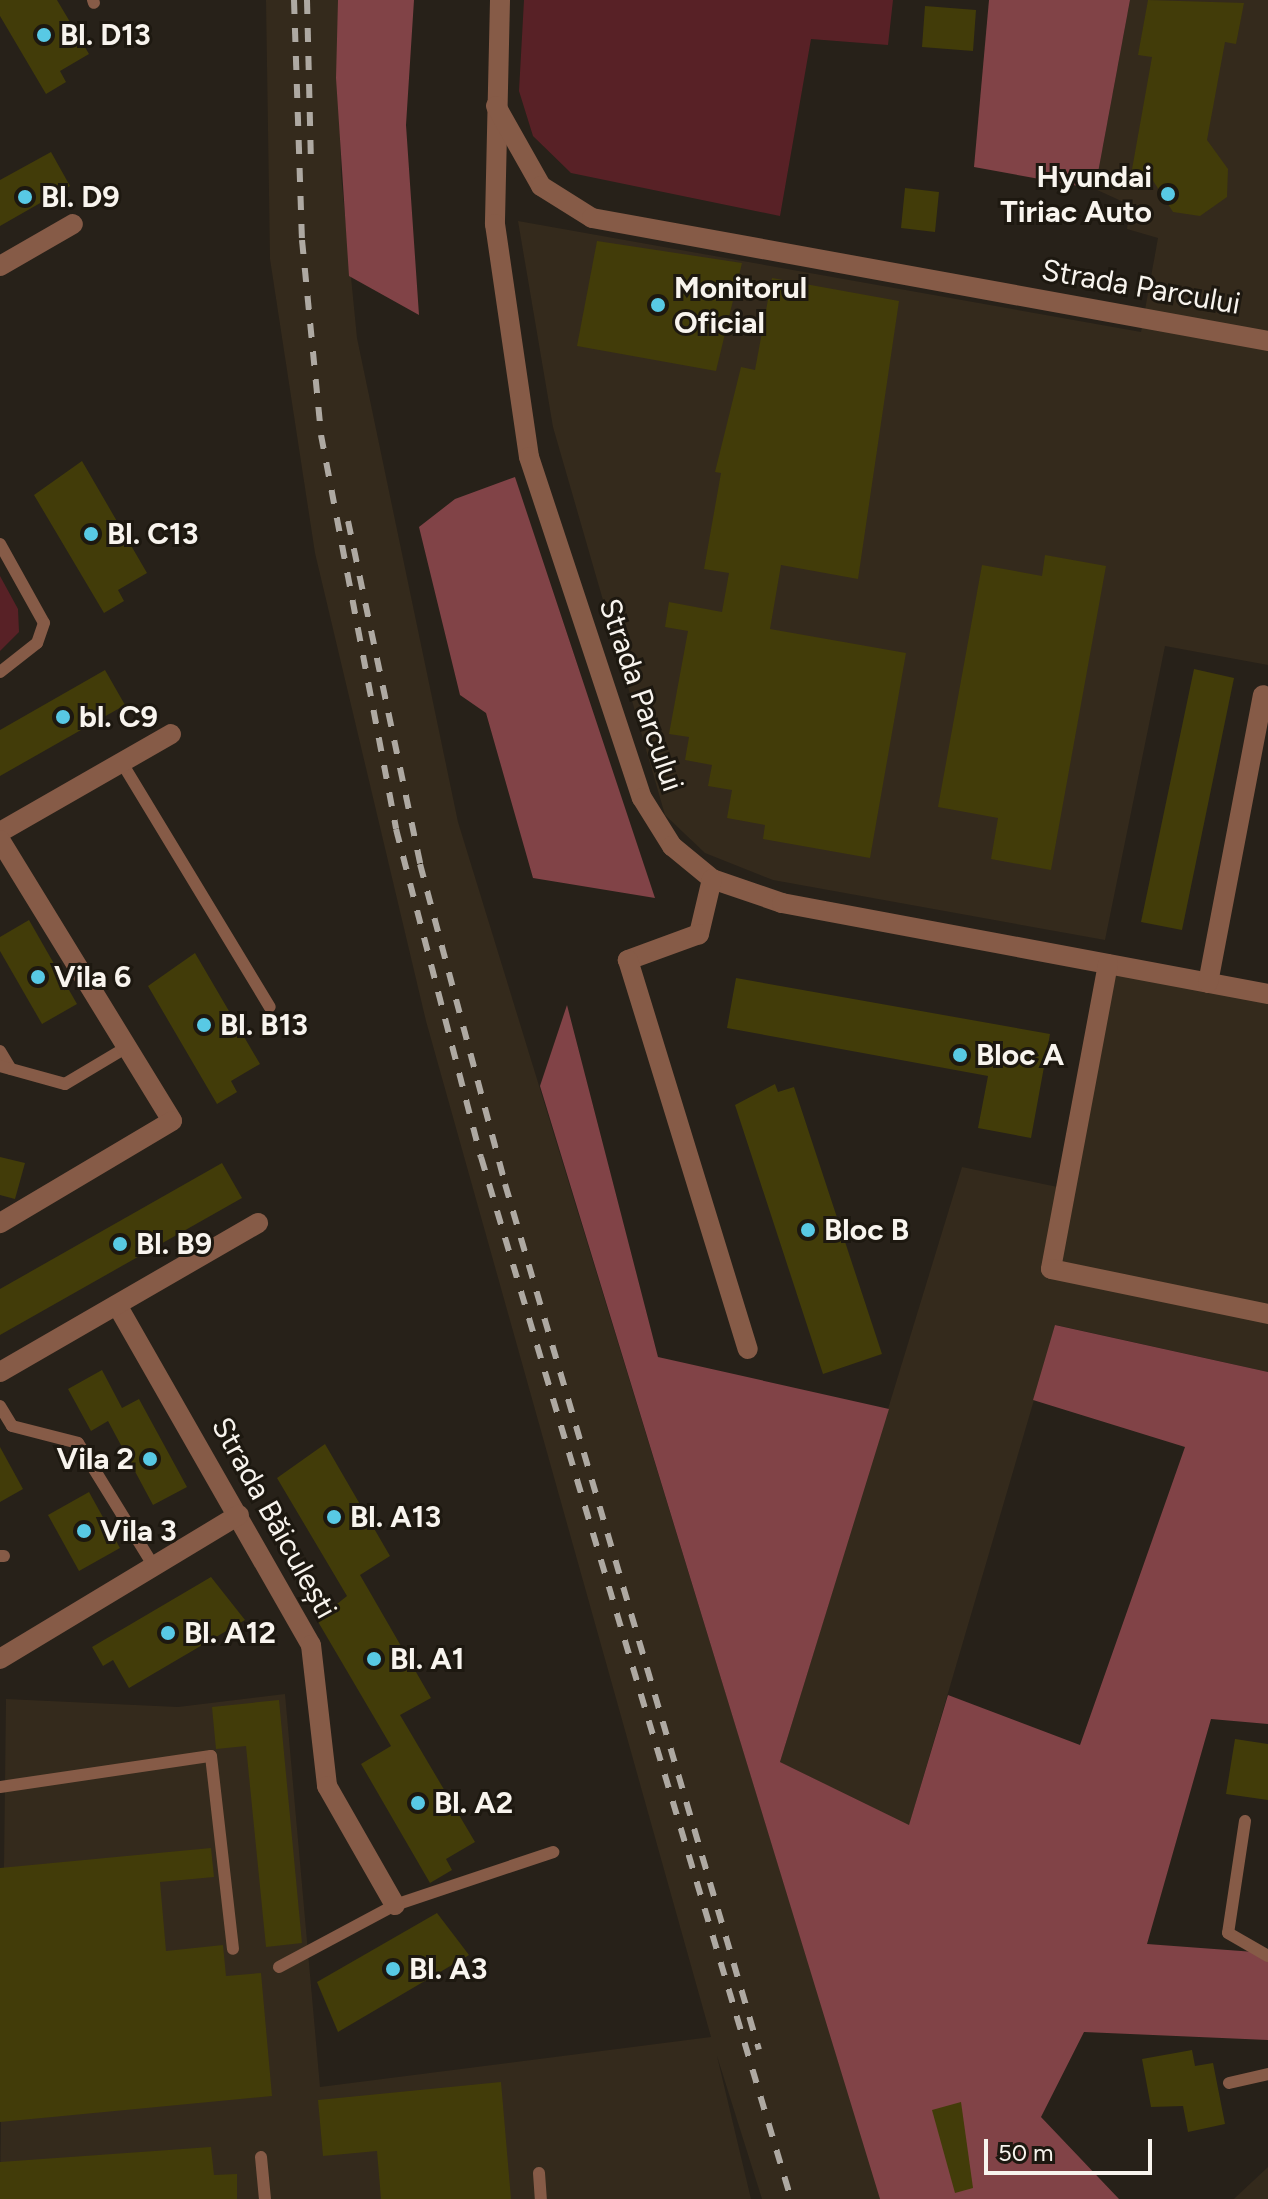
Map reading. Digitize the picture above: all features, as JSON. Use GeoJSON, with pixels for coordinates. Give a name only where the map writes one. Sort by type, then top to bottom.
{"type":"FeatureCollection","features":[{"type":"Feature","properties":{"kind":"street","name":"Strada Parcului"},"geometry":{"type":"LineString","coordinates":[[500,0],[494,102],[495,224],[529,457],[642,798],[672,846],[712,879],[782,903],[1268,994]]}},
{"type":"Feature","properties":{"kind":"street","name":"Strada Parcului"},"geometry":{"type":"LineString","coordinates":[[494,102],[541,186],[592,218],[1268,341]]}},
{"type":"Feature","properties":{"kind":"street"},"geometry":{"type":"LineString","coordinates":[[0,266],[73,224]]}},
{"type":"Feature","properties":{"kind":"street"},"geometry":{"type":"LineString","coordinates":[[1208,983],[1259,765],[1263,695]]}},
{"type":"Feature","properties":{"kind":"street"},"geometry":{"type":"LineString","coordinates":[[0,832],[171,734]]}},
{"type":"Feature","properties":{"kind":"street"},"geometry":{"type":"LineString","coordinates":[[0,840],[172,1121],[0,1223]]}},
{"type":"Feature","properties":{"kind":"street"},"geometry":{"type":"LineString","coordinates":[[712,879],[699,934],[628,960],[748,1349]]}},
{"type":"Feature","properties":{"kind":"street"},"geometry":{"type":"LineString","coordinates":[[1108,964],[1051,1269],[1268,1314]]}},
{"type":"Feature","properties":{"kind":"street"},"geometry":{"type":"LineString","coordinates":[[0,1372],[258,1223]]}},
{"type":"Feature","properties":{"kind":"street","name":"Strada Băiculești"},"geometry":{"type":"LineString","coordinates":[[117,1305],[311,1645],[327,1786],[395,1905]]}},
{"type":"Feature","properties":{"kind":"street"},"geometry":{"type":"LineString","coordinates":[[0,1659],[239,1515]]}},
{"type":"Feature","properties":{"kind":"lane"},"geometry":{"type":"LineString","coordinates":[[0,544],[44,623],[37,643],[0,672]]}},
{"type":"Feature","properties":{"kind":"lane"},"geometry":{"type":"LineString","coordinates":[[122,763],[270,1007]]}},
{"type":"Feature","properties":{"kind":"lane"},"geometry":{"type":"LineString","coordinates":[[0,1051],[6,1068],[65,1084],[127,1047]]}},
{"type":"Feature","properties":{"kind":"lane"},"geometry":{"type":"LineString","coordinates":[[0,1406],[12,1426],[78,1443],[153,1565]]}},
{"type":"Feature","properties":{"kind":"lane"},"geometry":{"type":"LineString","coordinates":[[0,1787],[211,1756],[233,1949]]}},
{"type":"Feature","properties":{"kind":"lane"},"geometry":{"type":"LineString","coordinates":[[1245,1821],[1228,1933],[1268,1956]]}},
{"type":"Feature","properties":{"kind":"lane"},"geometry":{"type":"LineString","coordinates":[[279,1967],[395,1905],[553,1852]]}},
{"type":"Feature","properties":{"kind":"lane"},"geometry":{"type":"LineString","coordinates":[[1229,2083],[1268,2074]]}},
{"type":"Feature","properties":{"kind":"lane"},"geometry":{"type":"LineString","coordinates":[[261,2157],[265,2199]]}},
{"type":"Feature","properties":{"kind":"lane"},"geometry":{"type":"LineString","coordinates":[[539,2173],[541,2199]]}},
{"type":"Feature","properties":{"kind":"shaded area"},"geometry":{"type":"Polygon","coordinates":[[[266,0],[338,0],[341,175],[357,338],[458,822],[881,2199],[762,2199],[717,2056],[751,2199],[0,2199],[6,1699],[178,1707],[285,1694],[320,2087],[711,2037],[426,1021],[315,553],[270,259],[266,0]]]}},
{"type":"Feature","properties":{"kind":"shaded area"},"geometry":{"type":"Polygon","coordinates":[[[338,0],[414,0],[406,125],[419,315],[349,276],[336,78],[338,0]]]}},
{"type":"Feature","properties":{"kind":"shaded area"},"geometry":{"type":"Polygon","coordinates":[[[524,0],[893,0],[888,45],[811,39],[780,216],[571,173],[533,136],[519,91],[524,0]]]}},
{"type":"Feature","properties":{"kind":"shaded area"},"geometry":{"type":"Polygon","coordinates":[[[989,0],[1130,0],[1095,189],[974,167],[989,0]]]}},
{"type":"Feature","properties":{"kind":"shaded area"},"geometry":{"type":"Polygon","coordinates":[[[1130,0],[1268,0],[1268,665],[1165,646],[1105,940],[773,880],[705,853],[665,815],[553,427],[518,221],[1141,332],[1158,238],[1127,229],[1130,205],[1095,189],[1130,0]]]}},
{"type":"Feature","properties":{"kind":"shaded area"},"geometry":{"type":"Polygon","coordinates":[[[515,477],[655,898],[533,878],[486,713],[460,695],[419,527],[455,499],[515,477]]]}},
{"type":"Feature","properties":{"kind":"shaded area"},"geometry":{"type":"Polygon","coordinates":[[[0,576],[18,609],[19,632],[0,651],[0,576]]]}},
{"type":"Feature","properties":{"kind":"shaded area"},"geometry":{"type":"Polygon","coordinates":[[[1108,964],[1268,993],[1268,1372],[1056,1325],[909,1826],[780,1762],[962,1167],[1067,1189],[1108,964]]]}},
{"type":"Feature","properties":{"kind":"shaded area"},"geometry":{"type":"Polygon","coordinates":[[[567,1005],[658,1357],[889,1409],[780,1762],[909,1825],[948,1695],[1080,1745],[1185,1447],[1033,1400],[1055,1325],[1268,1372],[1268,1724],[1211,1719],[1147,1944],[1268,1953],[1268,2040],[1084,2032],[1041,2117],[1119,2199],[880,2199],[540,1086],[567,1005]]]}},
{"type":"Feature","properties":{"kind":"shaded area"},"geometry":{"type":"Polygon","coordinates":[[[1268,2167],[1268,2199],[1234,2199],[1237,2196],[1268,2167]]]}},
{"type":"Feature","properties":{"kind":"building","name":"Bl. D13"},"geometry":{"type":"Polygon","coordinates":[[[0,0],[57,0],[89,54],[60,71],[66,82],[46,94],[0,16],[0,0]]]}},
{"type":"Feature","properties":{"kind":"building"},"geometry":{"type":"Polygon","coordinates":[[[1148,0],[1244,3],[1236,44],[1225,42],[1207,140],[1228,169],[1227,197],[1200,216],[1173,212],[1152,179],[1131,175],[1152,57],[1138,55],[1148,0]]]}},
{"type":"Feature","properties":{"kind":"building"},"geometry":{"type":"Polygon","coordinates":[[[925,6],[976,10],[973,51],[922,47],[925,6]]]}},
{"type":"Feature","properties":{"kind":"building","name":"Bl. D9"},"geometry":{"type":"Polygon","coordinates":[[[51,152],[70,186],[0,226],[0,180],[51,152]]]}},
{"type":"Feature","properties":{"kind":"building"},"geometry":{"type":"Polygon","coordinates":[[[905,188],[939,192],[935,232],[901,228],[905,188]]]}},
{"type":"Feature","properties":{"kind":"building","name":"Monitorul Oficial"},"geometry":{"type":"Polygon","coordinates":[[[597,241],[742,263],[716,371],[577,346],[597,241]]]}},
{"type":"Feature","properties":{"kind":"building"},"geometry":{"type":"Polygon","coordinates":[[[772,278],[899,301],[858,579],[781,565],[770,629],[906,653],[870,858],[763,839],[765,825],[727,818],[732,790],[708,786],[712,765],[685,760],[689,737],[669,734],[688,631],[665,627],[669,602],[722,612],[729,573],[704,569],[721,473],[715,472],[741,367],[755,370],[772,278]]]}},
{"type":"Feature","properties":{"kind":"building","name":"Bl. C13"},"geometry":{"type":"Polygon","coordinates":[[[82,461],[147,573],[118,590],[124,601],[104,613],[34,495],[82,461]]]}},
{"type":"Feature","properties":{"kind":"building"},"geometry":{"type":"Polygon","coordinates":[[[1045,555],[1106,566],[1051,870],[991,859],[998,818],[938,807],[982,565],[1042,576],[1045,555]]]}},
{"type":"Feature","properties":{"kind":"building"},"geometry":{"type":"Polygon","coordinates":[[[1194,669],[1234,678],[1182,930],[1141,922],[1194,669]]]}},
{"type":"Feature","properties":{"kind":"building","name":"bl. C9"},"geometry":{"type":"Polygon","coordinates":[[[105,670],[125,705],[0,776],[0,730],[105,670]]]}},
{"type":"Feature","properties":{"kind":"building","name":"Vila 6"},"geometry":{"type":"Polygon","coordinates":[[[29,920],[77,1004],[42,1024],[0,951],[0,937],[29,920]]]}},
{"type":"Feature","properties":{"kind":"building","name":"Bl. B13"},"geometry":{"type":"Polygon","coordinates":[[[195,953],[260,1064],[231,1081],[237,1092],[217,1104],[148,986],[195,953]]]}},
{"type":"Feature","properties":{"kind":"building","name":"Bloc A"},"geometry":{"type":"Polygon","coordinates":[[[736,978],[1050,1034],[1031,1138],[978,1128],[988,1076],[727,1028],[736,978]]]}},
{"type":"Feature","properties":{"kind":"building","name":"Bloc B"},"geometry":{"type":"Polygon","coordinates":[[[775,1084],[778,1092],[794,1087],[882,1354],[823,1374],[735,1105],[775,1084]]]}},
{"type":"Feature","properties":{"kind":"building"},"geometry":{"type":"Polygon","coordinates":[[[0,1157],[25,1163],[15,1199],[0,1195],[0,1157]]]}},
{"type":"Feature","properties":{"kind":"building","name":"Bl. B9"},"geometry":{"type":"Polygon","coordinates":[[[222,1163],[242,1198],[0,1335],[0,1289],[222,1163]]]}},
{"type":"Feature","properties":{"kind":"building","name":"Vila 2"},"geometry":{"type":"Polygon","coordinates":[[[102,1370],[122,1408],[139,1399],[187,1487],[153,1505],[108,1421],[91,1431],[68,1389],[102,1370]]]}},
{"type":"Feature","properties":{"kind":"building"},"geometry":{"type":"Polygon","coordinates":[[[325,1444],[390,1556],[360,1575],[431,1698],[400,1715],[475,1842],[446,1859],[452,1870],[430,1883],[361,1764],[391,1746],[317,1620],[347,1596],[277,1478],[325,1444]]]}},
{"type":"Feature","properties":{"kind":"building"},"geometry":{"type":"Polygon","coordinates":[[[0,1447],[23,1489],[0,1502],[0,1447]]]}},
{"type":"Feature","properties":{"kind":"building","name":"Vila 3"},"geometry":{"type":"Polygon","coordinates":[[[89,1492],[120,1548],[79,1571],[48,1515],[89,1492]]]}},
{"type":"Feature","properties":{"kind":"building","name":"Bl. A12"},"geometry":{"type":"Polygon","coordinates":[[[211,1577],[245,1620],[129,1688],[113,1660],[103,1666],[92,1647],[211,1577]]]}},
{"type":"Feature","properties":{"kind":"building"},"geometry":{"type":"Polygon","coordinates":[[[279,1700],[302,1943],[266,1947],[246,1746],[216,1749],[212,1707],[279,1700]]]}},
{"type":"Feature","properties":{"kind":"building"},"geometry":{"type":"Polygon","coordinates":[[[1235,1739],[1268,1744],[1268,1800],[1226,1794],[1235,1739]]]}},
{"type":"Feature","properties":{"kind":"building"},"geometry":{"type":"Polygon","coordinates":[[[211,1848],[214,1877],[160,1882],[166,1951],[223,1945],[226,1976],[261,1973],[272,2096],[0,2122],[0,1868],[211,1848]]]}},
{"type":"Feature","properties":{"kind":"building","name":"Bl. A3"},"geometry":{"type":"Polygon","coordinates":[[[437,1913],[469,1955],[338,2032],[317,1982],[437,1913]]]}},
{"type":"Feature","properties":{"kind":"building"},"geometry":{"type":"Polygon","coordinates":[[[1192,2050],[1195,2066],[1213,2063],[1225,2124],[1188,2132],[1183,2106],[1151,2107],[1142,2059],[1192,2050]]]}},
{"type":"Feature","properties":{"kind":"building"},"geometry":{"type":"Polygon","coordinates":[[[501,2082],[511,2199],[381,2199],[377,2151],[323,2156],[318,2100],[501,2082]]]}},
{"type":"Feature","properties":{"kind":"building"},"geometry":{"type":"Polygon","coordinates":[[[961,2102],[973,2188],[955,2193],[932,2110],[961,2102]]]}},
{"type":"Feature","properties":{"kind":"building"},"geometry":{"type":"Polygon","coordinates":[[[211,2147],[214,2175],[237,2174],[237,2199],[0,2199],[0,2162],[211,2147]]]}},
{"type":"Feature","properties":{"kind":"railway"},"geometry":{"type":"LineString","coordinates":[[294,0],[302,240],[321,435],[396,829],[481,1157],[791,2199]]}},
{"type":"Feature","properties":{"kind":"railway"},"geometry":{"type":"LineString","coordinates":[[307,0],[311,167]]}},
{"type":"Feature","properties":{"kind":"railway"},"geometry":{"type":"LineString","coordinates":[[348,521],[420,864],[505,1184],[759,2050]]}},
{"type":"Feature","properties":{"kind":"place","name":"Bl. D13"},"geometry":{"type":"Point","coordinates":[44,35]}},
{"type":"Feature","properties":{"kind":"place","name":"Hyundai Tiriac Auto"},"geometry":{"type":"Point","coordinates":[1168,194]}},
{"type":"Feature","properties":{"kind":"place","name":"Bl. D9"},"geometry":{"type":"Point","coordinates":[25,197]}},
{"type":"Feature","properties":{"kind":"place","name":"Monitorul Oficial"},"geometry":{"type":"Point","coordinates":[658,305]}},
{"type":"Feature","properties":{"kind":"place","name":"Bl. C13"},"geometry":{"type":"Point","coordinates":[91,534]}},
{"type":"Feature","properties":{"kind":"place","name":"bl. C9"},"geometry":{"type":"Point","coordinates":[63,717]}},
{"type":"Feature","properties":{"kind":"place","name":"Vila 6"},"geometry":{"type":"Point","coordinates":[38,977]}},
{"type":"Feature","properties":{"kind":"place","name":"Bl. B13"},"geometry":{"type":"Point","coordinates":[204,1025]}},
{"type":"Feature","properties":{"kind":"place","name":"Bloc A"},"geometry":{"type":"Point","coordinates":[960,1055]}},
{"type":"Feature","properties":{"kind":"place","name":"Bloc B"},"geometry":{"type":"Point","coordinates":[808,1230]}},
{"type":"Feature","properties":{"kind":"place","name":"Bl. B9"},"geometry":{"type":"Point","coordinates":[120,1244]}},
{"type":"Feature","properties":{"kind":"place","name":"Vila 2"},"geometry":{"type":"Point","coordinates":[150,1459]}},
{"type":"Feature","properties":{"kind":"place","name":"Bl. A13"},"geometry":{"type":"Point","coordinates":[334,1517]}},
{"type":"Feature","properties":{"kind":"place","name":"Vila 3"},"geometry":{"type":"Point","coordinates":[84,1531]}},
{"type":"Feature","properties":{"kind":"place","name":"Bl. A12"},"geometry":{"type":"Point","coordinates":[168,1633]}},
{"type":"Feature","properties":{"kind":"place","name":"Bl. A1"},"geometry":{"type":"Point","coordinates":[374,1659]}},
{"type":"Feature","properties":{"kind":"place","name":"Bl. A2"},"geometry":{"type":"Point","coordinates":[418,1803]}},
{"type":"Feature","properties":{"kind":"place","name":"Bl. A3"},"geometry":{"type":"Point","coordinates":[393,1969]}}]}
